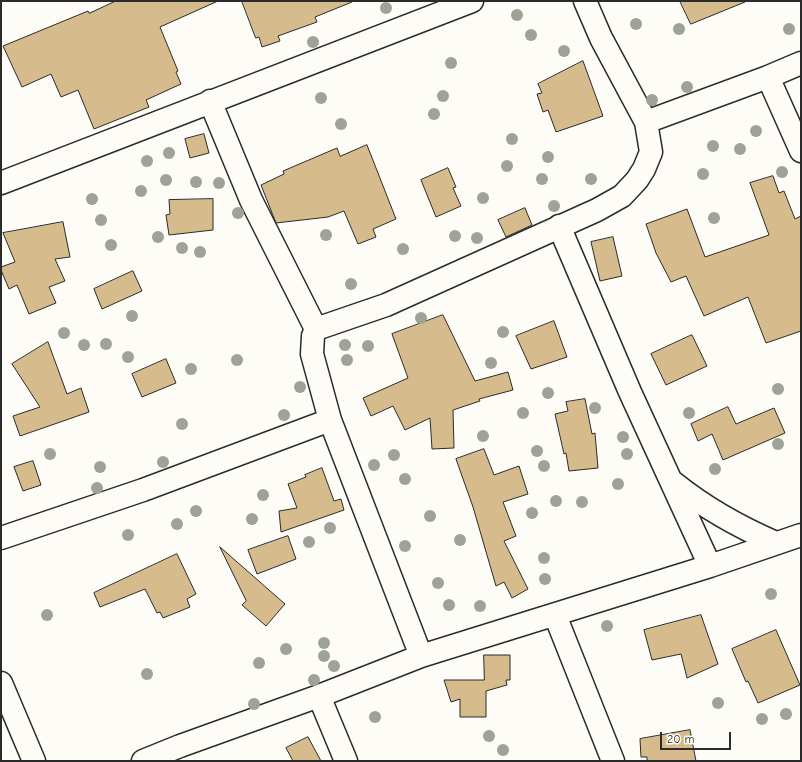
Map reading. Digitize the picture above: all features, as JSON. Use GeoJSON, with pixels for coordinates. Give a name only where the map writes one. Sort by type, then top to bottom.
{"type":"FeatureCollection","features":[{"type":"Feature","properties":{"kind":"street"},"geometry":{"type":"LineString","coordinates":[[1,183],[472,1]]}},
{"type":"Feature","properties":{"kind":"street"},"geometry":{"type":"LineString","coordinates":[[421,656],[330,420],[312,354],[313,336],[316,329],[386,305],[597,210],[622,196],[637,180],[644,169],[651,152],[646,122],[601,38],[585,1]]}},
{"type":"Feature","properties":{"kind":"street"},"geometry":{"type":"LineString","coordinates":[[646,122],[768,78],[801,63]]}},
{"type":"Feature","properties":{"kind":"street"},"geometry":{"type":"LineString","coordinates":[[768,78],[801,151]]}},
{"type":"Feature","properties":{"kind":"street"},"geometry":{"type":"LineString","coordinates":[[210,101],[251,200],[316,329]]}},
{"type":"Feature","properties":{"kind":"street"},"geometry":{"type":"LineString","coordinates":[[559,226],[630,392],[710,566]]}},
{"type":"Feature","properties":{"kind":"street"},"geometry":{"type":"LineString","coordinates":[[1,538],[143,490],[330,420]]}},
{"type":"Feature","properties":{"kind":"street"},"geometry":{"type":"LineString","coordinates":[[670,479],[698,502],[748,531],[793,542]]}},
{"type":"Feature","properties":{"kind":"street"},"geometry":{"type":"LineString","coordinates":[[143,761],[180,746],[319,696],[421,656],[710,566],[793,542]]}},
{"type":"Feature","properties":{"kind":"street"},"geometry":{"type":"LineString","coordinates":[[555,615],[613,761]]}},
{"type":"Feature","properties":{"kind":"street"},"geometry":{"type":"LineString","coordinates":[[1,683],[34,761]]}},
{"type":"Feature","properties":{"kind":"street"},"geometry":{"type":"LineString","coordinates":[[319,696],[346,761]]}},
{"type":"Feature","properties":{"kind":"building"},"geometry":{"type":"Polygon","coordinates":[[[116,1],[218,1],[160,27],[178,71],[176,72],[181,84],[146,100],[149,107],[94,129],[78,90],[61,97],[51,74],[22,87],[3,46],[116,1]]]}},
{"type":"Feature","properties":{"kind":"building"},"geometry":{"type":"Polygon","coordinates":[[[242,1],[352,2],[315,17],[317,22],[278,36],[280,41],[262,47],[259,37],[256,38],[242,1]]]}},
{"type":"Feature","properties":{"kind":"building"},"geometry":{"type":"Polygon","coordinates":[[[680,1],[745,1],[745,2],[691,24],[680,1]]]}},
{"type":"Feature","properties":{"kind":"building"},"geometry":{"type":"Polygon","coordinates":[[[583,61],[603,116],[556,132],[548,110],[543,112],[537,94],[542,93],[538,84],[583,61]]]}},
{"type":"Feature","properties":{"kind":"building"},"geometry":{"type":"Polygon","coordinates":[[[204,134],[209,153],[190,158],[185,139],[204,134]]]}},
{"type":"Feature","properties":{"kind":"building"},"geometry":{"type":"Polygon","coordinates":[[[367,145],[396,219],[373,229],[376,237],[358,244],[344,211],[328,217],[276,223],[261,185],[284,174],[283,171],[337,148],[340,156],[367,145]]]}},
{"type":"Feature","properties":{"kind":"building"},"geometry":{"type":"Polygon","coordinates":[[[448,168],[456,187],[453,188],[461,206],[436,217],[421,180],[448,168]]]}},
{"type":"Feature","properties":{"kind":"building"},"geometry":{"type":"Polygon","coordinates":[[[773,176],[779,193],[784,191],[795,219],[801,216],[801,331],[766,343],[748,297],[704,316],[686,276],[671,282],[656,253],[646,224],[687,209],[705,257],[769,235],[750,183],[773,176]]]}},
{"type":"Feature","properties":{"kind":"building"},"geometry":{"type":"Polygon","coordinates":[[[213,199],[213,230],[169,235],[166,215],[170,214],[169,200],[213,199]]]}},
{"type":"Feature","properties":{"kind":"building"},"geometry":{"type":"Polygon","coordinates":[[[525,208],[532,225],[506,237],[498,220],[525,208]]]}},
{"type":"Feature","properties":{"kind":"building"},"geometry":{"type":"Polygon","coordinates":[[[63,222],[70,257],[55,259],[65,281],[49,287],[56,303],[29,314],[17,285],[9,289],[1,270],[1,267],[15,262],[3,233],[63,222]]]}},
{"type":"Feature","properties":{"kind":"building"},"geometry":{"type":"Polygon","coordinates":[[[613,237],[622,276],[600,281],[591,242],[613,237]]]}},
{"type":"Feature","properties":{"kind":"building"},"geometry":{"type":"Polygon","coordinates":[[[133,271],[142,291],[102,309],[94,289],[133,271]]]}},
{"type":"Feature","properties":{"kind":"building"},"geometry":{"type":"Polygon","coordinates":[[[443,315],[475,381],[508,372],[513,390],[479,399],[480,401],[453,410],[454,448],[432,449],[430,418],[405,430],[393,406],[371,416],[363,398],[408,378],[392,334],[443,315]]]}},
{"type":"Feature","properties":{"kind":"building"},"geometry":{"type":"Polygon","coordinates":[[[554,321],[567,357],[531,369],[516,336],[554,321]]]}},
{"type":"Feature","properties":{"kind":"building"},"geometry":{"type":"Polygon","coordinates":[[[692,335],[707,366],[666,385],[651,354],[692,335]]]}},
{"type":"Feature","properties":{"kind":"building"},"geometry":{"type":"Polygon","coordinates":[[[48,342],[67,394],[81,388],[89,412],[20,436],[13,416],[40,407],[12,364],[48,342]]]}},
{"type":"Feature","properties":{"kind":"building"},"geometry":{"type":"Polygon","coordinates":[[[166,359],[176,383],[142,397],[132,374],[166,359]]]}},
{"type":"Feature","properties":{"kind":"building"},"geometry":{"type":"Polygon","coordinates":[[[585,399],[592,434],[595,433],[598,468],[569,471],[566,453],[564,454],[555,414],[568,411],[566,402],[585,399]]]}},
{"type":"Feature","properties":{"kind":"building"},"geometry":{"type":"Polygon","coordinates":[[[728,407],[736,424],[774,408],[785,433],[723,460],[712,434],[698,441],[691,424],[728,407]]]}},
{"type":"Feature","properties":{"kind":"building"},"geometry":{"type":"Polygon","coordinates":[[[484,449],[494,475],[519,466],[528,494],[503,502],[516,536],[504,541],[528,589],[512,598],[504,582],[496,586],[473,507],[456,459],[484,449]]]}},
{"type":"Feature","properties":{"kind":"building"},"geometry":{"type":"Polygon","coordinates":[[[33,461],[41,485],[23,491],[14,467],[33,461]]]}},
{"type":"Feature","properties":{"kind":"building"},"geometry":{"type":"Polygon","coordinates":[[[322,468],[334,501],[341,499],[344,510],[281,532],[279,511],[297,508],[288,484],[306,477],[305,475],[322,468]]]}},
{"type":"Feature","properties":{"kind":"building"},"geometry":{"type":"Polygon","coordinates":[[[288,536],[296,559],[257,574],[248,550],[288,536]]]}},
{"type":"Feature","properties":{"kind":"building"},"geometry":{"type":"Polygon","coordinates":[[[220,547],[285,604],[266,626],[242,605],[246,601],[220,547]]]}},
{"type":"Feature","properties":{"kind":"building"},"geometry":{"type":"Polygon","coordinates":[[[177,554],[196,594],[187,599],[190,607],[163,618],[160,612],[157,613],[145,589],[100,607],[94,593],[177,554]]]}},
{"type":"Feature","properties":{"kind":"building"},"geometry":{"type":"Polygon","coordinates":[[[701,615],[718,664],[687,678],[681,654],[652,660],[644,630],[701,615]]]}},
{"type":"Feature","properties":{"kind":"building"},"geometry":{"type":"Polygon","coordinates":[[[776,630],[800,685],[758,703],[748,681],[746,682],[732,649],[776,630]]]}},
{"type":"Feature","properties":{"kind":"building"},"geometry":{"type":"Polygon","coordinates":[[[484,655],[510,655],[510,680],[506,680],[507,685],[486,691],[486,717],[460,717],[460,699],[451,702],[444,680],[484,680],[484,655]]]}},
{"type":"Feature","properties":{"kind":"building"},"geometry":{"type":"Polygon","coordinates":[[[690,730],[696,761],[647,761],[647,757],[641,757],[640,739],[690,730]]]}},
{"type":"Feature","properties":{"kind":"building"},"geometry":{"type":"Polygon","coordinates":[[[308,737],[321,761],[293,761],[286,748],[308,737]]]}}]}
